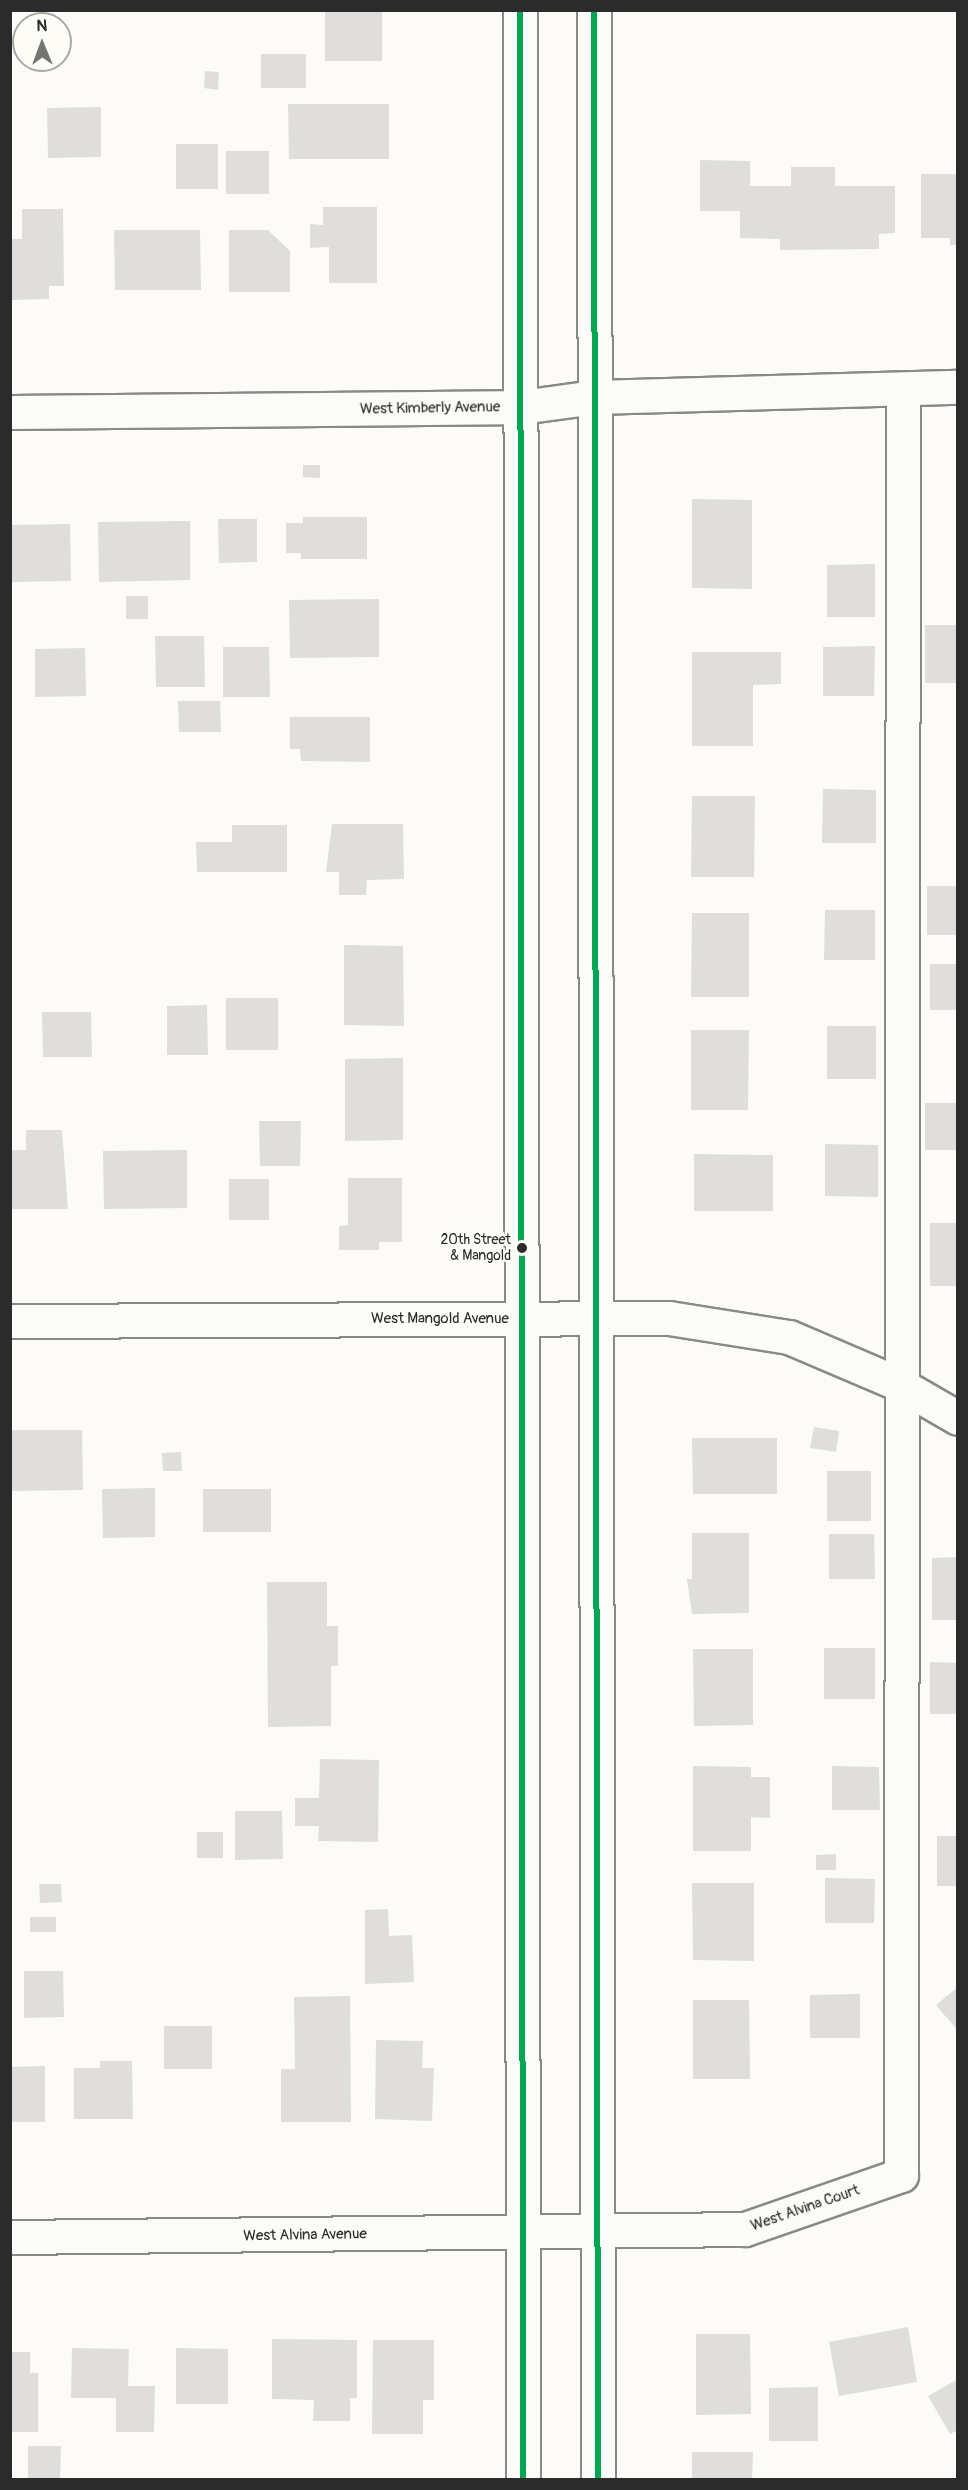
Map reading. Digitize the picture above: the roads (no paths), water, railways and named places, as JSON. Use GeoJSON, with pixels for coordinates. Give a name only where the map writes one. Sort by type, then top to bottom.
{"type":"FeatureCollection","features":[{"type":"Feature","properties":{"kind":"street"},"geometry":{"type":"LineString","coordinates":[[520,10],[524,1319],[523,2480]]}},
{"type":"Feature","properties":{"kind":"street"},"geometry":{"type":"LineString","coordinates":[[594,10],[594,1317],[599,2232],[598,2480]]}},
{"type":"Feature","properties":{"kind":"street","name":"West Kimberly Avenue"},"geometry":{"type":"LineString","coordinates":[[10,412],[521,407],[595,397],[903,392],[957,387]]}},
{"type":"Feature","properties":{"kind":"street"},"geometry":{"type":"LineString","coordinates":[[899,1384],[903,392]]}},
{"type":"Feature","properties":{"kind":"street","name":"West Mangold Avenue"},"geometry":{"type":"LineString","coordinates":[[10,1321],[669,1318],[789,1337],[899,1384],[957,1418]]}},
{"type":"Feature","properties":{"kind":"street","name":"West Alvina Court"},"geometry":{"type":"LineString","coordinates":[[599,2232],[746,2229],[901,2175],[899,1384]]}},
{"type":"Feature","properties":{"kind":"street","name":"West Alvina Avenue"},"geometry":{"type":"LineString","coordinates":[[10,2237],[599,2232]]}},
{"type":"Feature","properties":{"kind":"place","name":"20th Street & Mangold"},"geometry":{"type":"Point","coordinates":[522,1248]}}]}
